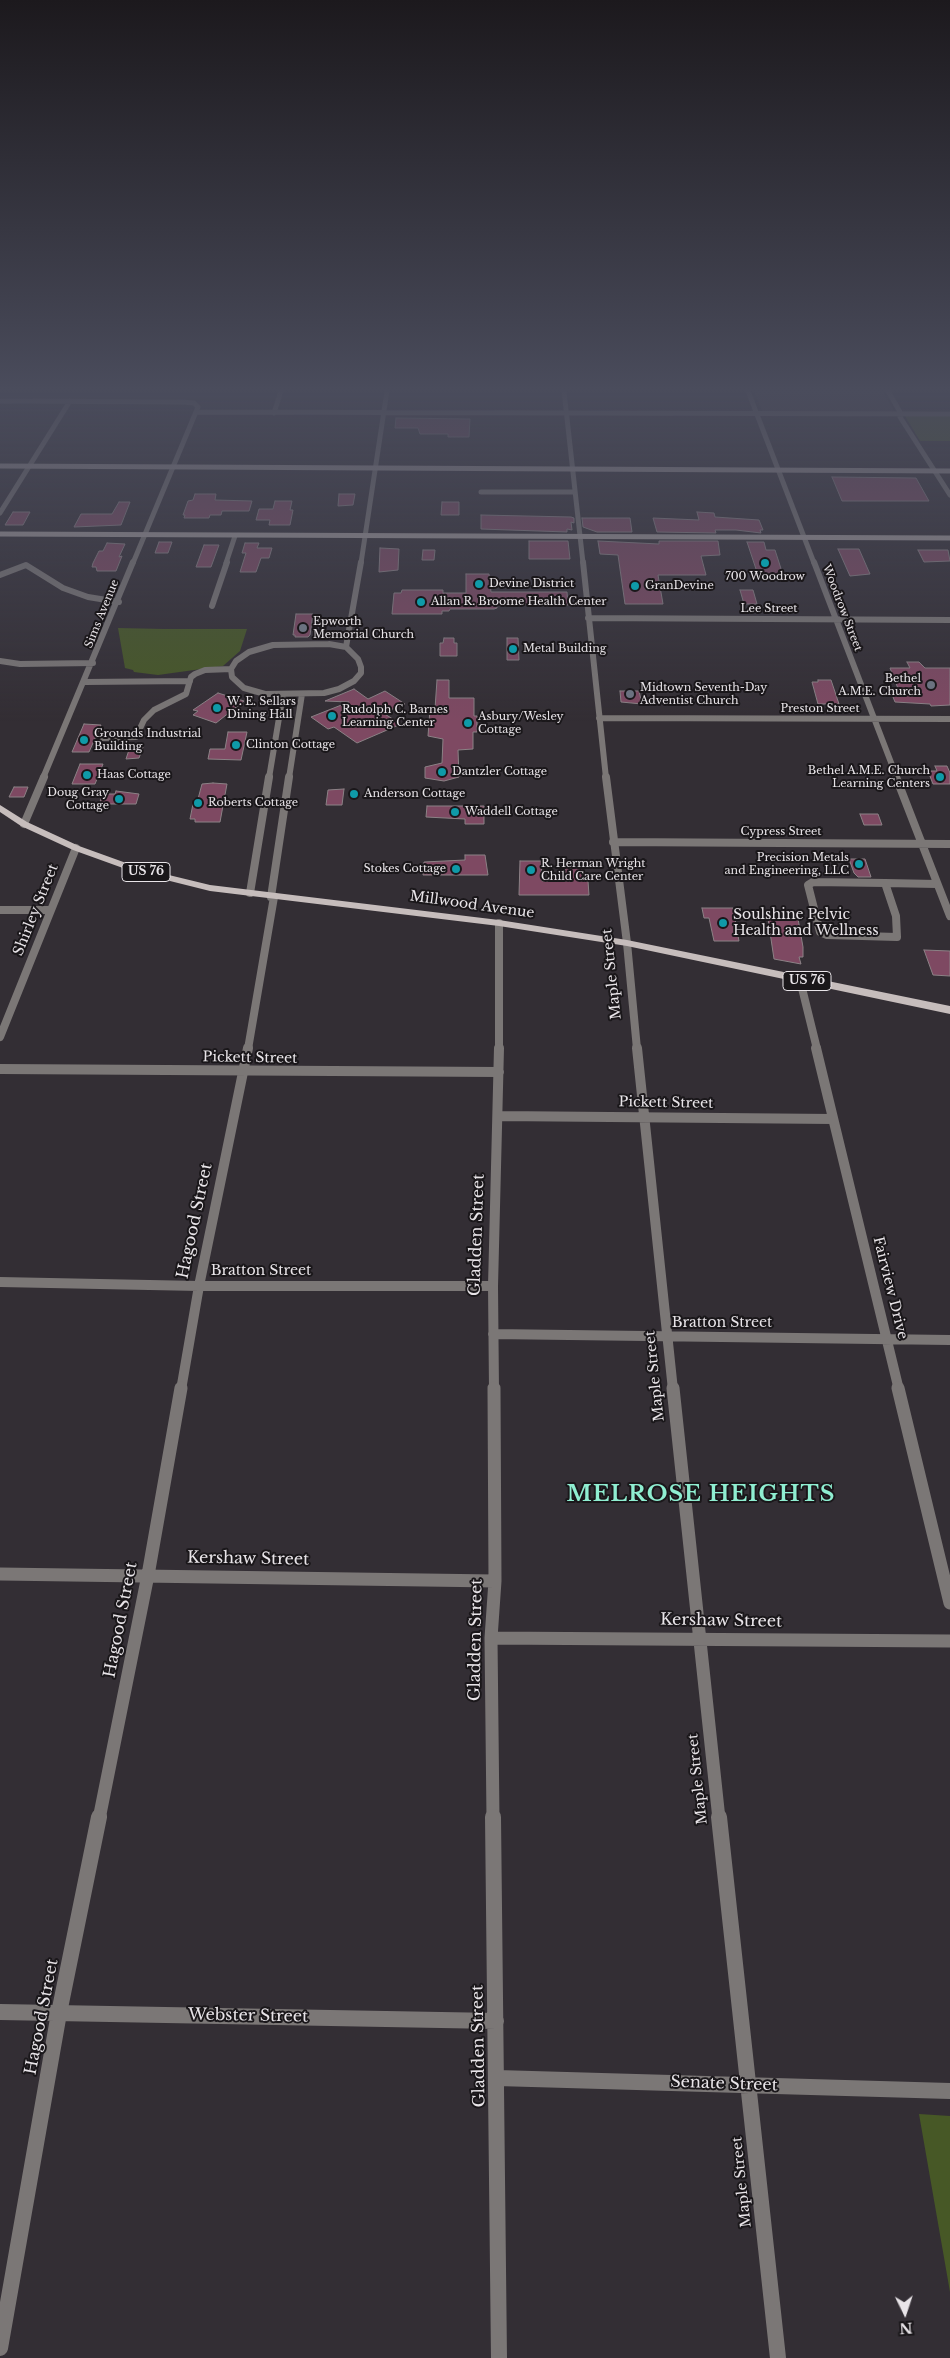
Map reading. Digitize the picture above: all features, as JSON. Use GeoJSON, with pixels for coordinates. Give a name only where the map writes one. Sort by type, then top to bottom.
{"type":"FeatureCollection","features":[{"type":"Feature","properties":{"kind":"main road","name":"Millwood Avenue"},"geometry":{"type":"LineString","coordinates":[[0,808],[24,824],[76,848],[137,870],[210,888],[499,923],[627,943],[950,1010]]}},
{"type":"Feature","properties":{"kind":"street"},"geometry":{"type":"LineString","coordinates":[[0,513],[7,501]]}},
{"type":"Feature","properties":{"kind":"street","name":"Sims Avenue"},"geometry":{"type":"LineString","coordinates":[[24,824],[119,602],[158,501]]}},
{"type":"Feature","properties":{"kind":"street"},"geometry":{"type":"LineString","coordinates":[[346,647],[370,501]]}},
{"type":"Feature","properties":{"kind":"street","name":"Maple Street"},"geometry":{"type":"LineString","coordinates":[[575,501],[613,842],[627,943],[642,1117],[778,2358]]}},
{"type":"Feature","properties":{"kind":"street","name":"Woodrow Street"},"geometry":{"type":"LineString","coordinates":[[789,501],[922,844],[938,884],[946,895],[950,916]]}},
{"type":"Feature","properties":{"kind":"street"},"geometry":{"type":"LineString","coordinates":[[0,534],[950,538]]}},
{"type":"Feature","properties":{"kind":"street"},"geometry":{"type":"LineString","coordinates":[[212,606],[235,536]]}},
{"type":"Feature","properties":{"kind":"street"},"geometry":{"type":"LineString","coordinates":[[0,575],[26,566],[63,588],[94,599],[119,602]]}},
{"type":"Feature","properties":{"kind":"street","name":"Lee Street"},"geometry":{"type":"LineString","coordinates":[[588,618],[950,620]]}},
{"type":"Feature","properties":{"kind":"street"},"geometry":{"type":"LineString","coordinates":[[329,644],[346,647],[358,659],[361,673],[354,681],[339,689],[302,694],[265,694],[244,688],[232,677],[231,669],[236,661],[249,652],[273,645],[329,644]]}},
{"type":"Feature","properties":{"kind":"street"},"geometry":{"type":"LineString","coordinates":[[0,661],[20,664]]}},
{"type":"Feature","properties":{"kind":"street"},"geometry":{"type":"LineString","coordinates":[[0,666],[92,663]]}},
{"type":"Feature","properties":{"kind":"street"},"geometry":{"type":"LineString","coordinates":[[102,738],[136,737],[144,720],[154,710],[186,694],[190,681],[195,674],[205,670],[231,669]]}},
{"type":"Feature","properties":{"kind":"street"},"geometry":{"type":"LineString","coordinates":[[85,682],[190,681]]}},
{"type":"Feature","properties":{"kind":"street"},"geometry":{"type":"LineString","coordinates":[[250,894],[283,694]]}},
{"type":"Feature","properties":{"kind":"street","name":"Hagood Street"},"geometry":{"type":"LineString","coordinates":[[0,2348],[59,2013],[148,1575],[199,1286],[244,1072],[302,694]]}},
{"type":"Feature","properties":{"kind":"street","name":"Preston Street"},"geometry":{"type":"LineString","coordinates":[[599,718],[950,719]]}},
{"type":"Feature","properties":{"kind":"street","name":"Cypress Street"},"geometry":{"type":"LineString","coordinates":[[613,842],[950,844]]}},
{"type":"Feature","properties":{"kind":"street","name":"Shirley Street"},"geometry":{"type":"LineString","coordinates":[[0,1037],[76,848]]}},
{"type":"Feature","properties":{"kind":"street"},"geometry":{"type":"LineString","coordinates":[[885,883],[896,916],[897,937],[820,932],[808,885],[813,882],[885,883],[938,884]]}},
{"type":"Feature","properties":{"kind":"street"},"geometry":{"type":"LineString","coordinates":[[0,910],[50,910]]}},
{"type":"Feature","properties":{"kind":"street","name":"Gladden Street"},"geometry":{"type":"LineString","coordinates":[[499,923],[499,1116],[493,1286],[495,1581],[491,1638],[499,2358]]}},
{"type":"Feature","properties":{"kind":"street","name":"Fairview Drive"},"geometry":{"type":"LineString","coordinates":[[800,980],[950,1603]]}},
{"type":"Feature","properties":{"kind":"street","name":"Pickett Street"},"geometry":{"type":"LineString","coordinates":[[0,1069],[244,1072],[499,1072]]}},
{"type":"Feature","properties":{"kind":"street","name":"Pickett Street"},"geometry":{"type":"LineString","coordinates":[[499,1116],[833,1119]]}},
{"type":"Feature","properties":{"kind":"street","name":"Bratton Street"},"geometry":{"type":"LineString","coordinates":[[0,1282],[199,1286],[493,1286]]}},
{"type":"Feature","properties":{"kind":"street","name":"Bratton Street"},"geometry":{"type":"LineString","coordinates":[[493,1334],[667,1338],[950,1340]]}},
{"type":"Feature","properties":{"kind":"street","name":"Kershaw Street"},"geometry":{"type":"LineString","coordinates":[[0,1574],[495,1581]]}},
{"type":"Feature","properties":{"kind":"street","name":"Kershaw Street"},"geometry":{"type":"LineString","coordinates":[[491,1638],[950,1641]]}},
{"type":"Feature","properties":{"kind":"street","name":"Webster Street"},"geometry":{"type":"LineString","coordinates":[[0,2012],[496,2021]]}},
{"type":"Feature","properties":{"kind":"street","name":"Senate Street"},"geometry":{"type":"LineString","coordinates":[[497,2078],[950,2091]]}},
{"type":"Feature","properties":{"kind":"green space"},"geometry":{"type":"Polygon","coordinates":[[[118,628],[247,629],[240,651],[223,666],[158,675],[134,672],[125,668],[118,628]]]}},
{"type":"Feature","properties":{"kind":"green space"},"geometry":{"type":"Polygon","coordinates":[[[919,2114],[950,2116],[950,2292],[919,2114]]]}},
{"type":"Feature","properties":{"kind":"building"},"geometry":{"type":"Polygon","coordinates":[[[188,501],[252,501],[249,511],[222,511],[221,515],[210,515],[209,518],[184,518],[185,515],[183,515],[188,501]]]}},
{"type":"Feature","properties":{"kind":"building"},"geometry":{"type":"Polygon","coordinates":[[[275,501],[292,501],[290,510],[293,510],[290,525],[269,525],[270,520],[256,520],[259,509],[273,509],[275,501]]]}},
{"type":"Feature","properties":{"kind":"building"},"geometry":{"type":"Polygon","coordinates":[[[338,501],[354,501],[353,505],[338,506],[338,501]]]}},
{"type":"Feature","properties":{"kind":"building"},"geometry":{"type":"Polygon","coordinates":[[[119,502],[130,502],[121,525],[74,527],[81,514],[112,514],[119,502]]]}},
{"type":"Feature","properties":{"kind":"building"},"geometry":{"type":"Polygon","coordinates":[[[442,502],[459,502],[459,515],[441,515],[442,502]]]}},
{"type":"Feature","properties":{"kind":"building"},"geometry":{"type":"Polygon","coordinates":[[[13,512],[30,512],[23,525],[5,525],[13,512]]]}},
{"type":"Feature","properties":{"kind":"building"},"geometry":{"type":"Polygon","coordinates":[[[697,512],[714,513],[715,517],[759,520],[763,530],[760,530],[761,533],[736,530],[715,530],[716,533],[657,532],[653,518],[699,520],[697,512]]]}},
{"type":"Feature","properties":{"kind":"building"},"geometry":{"type":"Polygon","coordinates":[[[481,515],[571,517],[574,518],[574,523],[571,522],[572,530],[567,529],[567,532],[481,529],[481,515]]]}},
{"type":"Feature","properties":{"kind":"building"},"geometry":{"type":"Polygon","coordinates":[[[582,518],[630,518],[632,532],[597,532],[583,527],[582,518]]]}},
{"type":"Feature","properties":{"kind":"building"},"geometry":{"type":"Polygon","coordinates":[[[529,541],[568,541],[570,559],[529,559],[529,541]]]}},
{"type":"Feature","properties":{"kind":"building"},"geometry":{"type":"Polygon","coordinates":[[[598,541],[659,544],[659,541],[718,541],[720,555],[701,556],[706,575],[658,575],[663,604],[625,604],[618,555],[600,554],[598,541]]]}},
{"type":"Feature","properties":{"kind":"building"},"geometry":{"type":"Polygon","coordinates":[[[159,542],[172,542],[168,553],[155,553],[159,542]]]}},
{"type":"Feature","properties":{"kind":"building","name":"700 Woodrow"},"geometry":{"type":"Polygon","coordinates":[[[747,542],[764,542],[766,550],[775,550],[784,578],[759,578],[747,542]]]}},
{"type":"Feature","properties":{"kind":"building"},"geometry":{"type":"Polygon","coordinates":[[[107,543],[125,544],[119,557],[122,556],[116,571],[97,571],[96,567],[92,567],[93,563],[99,551],[103,551],[107,543]]]}},
{"type":"Feature","properties":{"kind":"building"},"geometry":{"type":"Polygon","coordinates":[[[245,543],[259,543],[257,548],[272,548],[269,558],[261,558],[256,572],[240,572],[246,553],[242,553],[245,543]]]}},
{"type":"Feature","properties":{"kind":"building"},"geometry":{"type":"Polygon","coordinates":[[[204,545],[219,545],[211,567],[196,567],[204,545]]]}},
{"type":"Feature","properties":{"kind":"building"},"geometry":{"type":"Polygon","coordinates":[[[380,548],[399,549],[398,570],[379,572],[380,548]]]}},
{"type":"Feature","properties":{"kind":"building"},"geometry":{"type":"Polygon","coordinates":[[[838,549],[859,549],[870,574],[850,576],[838,549]]]}},
{"type":"Feature","properties":{"kind":"building"},"geometry":{"type":"Polygon","coordinates":[[[423,550],[435,550],[434,560],[422,560],[423,550]]]}},
{"type":"Feature","properties":{"kind":"building"},"geometry":{"type":"Polygon","coordinates":[[[918,550],[948,550],[950,561],[924,562],[918,550]]]}},
{"type":"Feature","properties":{"kind":"building"},"geometry":{"type":"Polygon","coordinates":[[[466,574],[489,574],[491,592],[567,592],[568,605],[512,604],[497,605],[497,608],[494,609],[450,609],[449,611],[442,611],[442,614],[392,614],[394,593],[401,593],[402,590],[443,590],[443,593],[466,593],[466,574]]]}},
{"type":"Feature","properties":{"kind":"building"},"geometry":{"type":"Polygon","coordinates":[[[740,590],[753,590],[757,604],[744,604],[740,590]]]}},
{"type":"Feature","properties":{"kind":"building","name":"Epworth Memorial Church"},"geometry":{"type":"Polygon","coordinates":[[[296,614],[313,614],[310,635],[308,637],[295,637],[293,635],[296,614]]]}},
{"type":"Feature","properties":{"kind":"building","name":"Allan R. Broome Health Center"},"geometry":{"type":"Polygon","coordinates":[[[444,638],[454,638],[454,643],[457,643],[457,656],[440,656],[440,643],[443,643],[444,638]]]}},
{"type":"Feature","properties":{"kind":"building","name":"Metal Building"},"geometry":{"type":"Polygon","coordinates":[[[507,638],[518,638],[519,660],[507,660],[507,638]]]}},
{"type":"Feature","properties":{"kind":"building","name":"Bethel A.M.E. Church"},"geometry":{"type":"Polygon","coordinates":[[[907,662],[919,662],[925,668],[950,668],[950,705],[931,706],[930,704],[895,702],[891,692],[899,691],[890,668],[910,668],[907,662]]]}},
{"type":"Feature","properties":{"kind":"building"},"geometry":{"type":"Polygon","coordinates":[[[437,680],[449,680],[449,698],[474,698],[474,716],[477,716],[477,732],[473,732],[473,749],[458,750],[459,777],[444,781],[425,778],[425,767],[442,763],[443,739],[428,736],[430,709],[435,709],[437,680]]]}},
{"type":"Feature","properties":{"kind":"building"},"geometry":{"type":"Polygon","coordinates":[[[818,680],[831,680],[839,704],[818,704],[812,682],[818,682],[818,680]]]}},
{"type":"Feature","properties":{"kind":"building","name":"Rudolph C. Barnes Learning Center"},"geometry":{"type":"Polygon","coordinates":[[[354,689],[368,699],[385,691],[405,704],[383,713],[401,724],[357,743],[334,727],[328,729],[311,717],[349,702],[325,701],[354,689]]]}},
{"type":"Feature","properties":{"kind":"building","name":"Midtown Seventh-Day Adventist Church"},"geometry":{"type":"Polygon","coordinates":[[[620,691],[639,691],[642,704],[621,702],[620,691]]]}},
{"type":"Feature","properties":{"kind":"building","name":"W. E. Sellars Dining Hall"},"geometry":{"type":"Polygon","coordinates":[[[218,693],[244,701],[216,723],[193,715],[198,711],[193,710],[218,693]]]}},
{"type":"Feature","properties":{"kind":"building","name":"Grounds Industrial Building"},"geometry":{"type":"Polygon","coordinates":[[[84,724],[101,725],[89,752],[72,752],[84,724]]]}},
{"type":"Feature","properties":{"kind":"building","name":"Clinton Cottage"},"geometry":{"type":"Polygon","coordinates":[[[228,732],[247,732],[241,760],[208,759],[210,749],[225,749],[228,732]]]}},
{"type":"Feature","properties":{"kind":"building"},"geometry":{"type":"Polygon","coordinates":[[[130,747],[143,747],[139,758],[126,759],[130,747]]]}},
{"type":"Feature","properties":{"kind":"building","name":"Haas Cottage"},"geometry":{"type":"Polygon","coordinates":[[[80,764],[103,764],[95,784],[72,784],[80,764]]]}},
{"type":"Feature","properties":{"kind":"building","name":"Bethel A.M.E. Church Learning Centers"},"geometry":{"type":"Polygon","coordinates":[[[935,766],[947,766],[950,773],[950,784],[933,784],[928,771],[937,771],[935,766]]]}},
{"type":"Feature","properties":{"kind":"building","name":"Roberts Cottage"},"geometry":{"type":"Polygon","coordinates":[[[202,784],[227,784],[220,822],[195,822],[195,819],[190,819],[194,799],[198,799],[202,784]]]}},
{"type":"Feature","properties":{"kind":"building"},"geometry":{"type":"Polygon","coordinates":[[[14,787],[28,787],[24,797],[9,797],[14,787]]]}},
{"type":"Feature","properties":{"kind":"building"},"geometry":{"type":"Polygon","coordinates":[[[344,789],[342,805],[326,805],[328,790],[344,789]]]}},
{"type":"Feature","properties":{"kind":"building","name":"Doug Gray Cottage"},"geometry":{"type":"Polygon","coordinates":[[[116,791],[139,794],[136,804],[99,804],[103,794],[115,794],[116,791]]]}},
{"type":"Feature","properties":{"kind":"building","name":"Waddell Cottage"},"geometry":{"type":"Polygon","coordinates":[[[427,806],[484,806],[484,824],[465,824],[465,819],[426,817],[427,806]]]}},
{"type":"Feature","properties":{"kind":"building"},"geometry":{"type":"Polygon","coordinates":[[[860,814],[878,814],[882,825],[864,825],[860,814]]]}},
{"type":"Feature","properties":{"kind":"building","name":"Stokes Cottage"},"geometry":{"type":"Polygon","coordinates":[[[465,855],[485,855],[488,875],[423,875],[424,862],[465,860],[465,855]]]}},
{"type":"Feature","properties":{"kind":"building","name":"Precision Metals and Engineering, LLC"},"geometry":{"type":"Polygon","coordinates":[[[849,859],[865,859],[871,877],[858,877],[854,873],[849,859]]]}},
{"type":"Feature","properties":{"kind":"building","name":"R. Herman Wright Child Care Center"},"geometry":{"type":"Polygon","coordinates":[[[520,861],[541,861],[542,881],[566,881],[564,861],[582,861],[584,881],[588,881],[589,895],[519,895],[520,861]]]}},
{"type":"Feature","properties":{"kind":"building","name":"Soulshine Pelvic Health and Wellness"},"geometry":{"type":"Polygon","coordinates":[[[702,908],[733,908],[739,941],[714,941],[709,918],[704,918],[702,908]]]}},
{"type":"Feature","properties":{"kind":"building"},"geometry":{"type":"Polygon","coordinates":[[[767,912],[797,913],[803,947],[803,957],[799,957],[801,964],[774,959],[767,912]]]}},
{"type":"Feature","properties":{"kind":"building"},"geometry":{"type":"Polygon","coordinates":[[[924,950],[950,951],[950,976],[933,975],[924,950]]]}},
{"type":"Feature","properties":{"kind":"place","name":"700 Woodrow"},"geometry":{"type":"Point","coordinates":[765,563]}},
{"type":"Feature","properties":{"kind":"place","name":"Devine District"},"geometry":{"type":"Point","coordinates":[479,584]}},
{"type":"Feature","properties":{"kind":"place","name":"GranDevine"},"geometry":{"type":"Point","coordinates":[635,586]}},
{"type":"Feature","properties":{"kind":"place","name":"Allan R. Broome Health Center"},"geometry":{"type":"Point","coordinates":[421,602]}},
{"type":"Feature","properties":{"kind":"place","name":"Epworth Memorial Church"},"geometry":{"type":"Point","coordinates":[303,628]}},
{"type":"Feature","properties":{"kind":"place","name":"Metal Building"},"geometry":{"type":"Point","coordinates":[513,649]}},
{"type":"Feature","properties":{"kind":"place","name":"Bethel A.M.E. Church"},"geometry":{"type":"Point","coordinates":[931,685]}},
{"type":"Feature","properties":{"kind":"place","name":"Midtown Seventh-Day Adventist Church"},"geometry":{"type":"Point","coordinates":[630,694]}},
{"type":"Feature","properties":{"kind":"place","name":"W. E. Sellars Dining Hall"},"geometry":{"type":"Point","coordinates":[217,708]}},
{"type":"Feature","properties":{"kind":"place","name":"Rudolph C. Barnes Learning Center"},"geometry":{"type":"Point","coordinates":[332,716]}},
{"type":"Feature","properties":{"kind":"place","name":"Asbury/Wesley Cottage"},"geometry":{"type":"Point","coordinates":[468,723]}},
{"type":"Feature","properties":{"kind":"place","name":"Grounds Industrial Building"},"geometry":{"type":"Point","coordinates":[84,740]}},
{"type":"Feature","properties":{"kind":"place","name":"Clinton Cottage"},"geometry":{"type":"Point","coordinates":[236,745]}},
{"type":"Feature","properties":{"kind":"place","name":"Dantzler Cottage"},"geometry":{"type":"Point","coordinates":[442,772]}},
{"type":"Feature","properties":{"kind":"place","name":"Haas Cottage"},"geometry":{"type":"Point","coordinates":[87,775]}},
{"type":"Feature","properties":{"kind":"place","name":"Bethel A.M.E. Church Learning Centers"},"geometry":{"type":"Point","coordinates":[940,777]}},
{"type":"Feature","properties":{"kind":"place","name":"Anderson Cottage"},"geometry":{"type":"Point","coordinates":[354,794]}},
{"type":"Feature","properties":{"kind":"place","name":"Doug Gray Cottage"},"geometry":{"type":"Point","coordinates":[119,799]}},
{"type":"Feature","properties":{"kind":"place","name":"Roberts Cottage"},"geometry":{"type":"Point","coordinates":[198,803]}},
{"type":"Feature","properties":{"kind":"place","name":"Waddell Cottage"},"geometry":{"type":"Point","coordinates":[455,812]}},
{"type":"Feature","properties":{"kind":"place","name":"Precision Metals and Engineering, LLC"},"geometry":{"type":"Point","coordinates":[859,864]}},
{"type":"Feature","properties":{"kind":"place","name":"Stokes Cottage"},"geometry":{"type":"Point","coordinates":[456,869]}},
{"type":"Feature","properties":{"kind":"place","name":"R. Herman Wright Child Care Center"},"geometry":{"type":"Point","coordinates":[531,870]}},
{"type":"Feature","properties":{"kind":"place","name":"Soulshine Pelvic Health and Wellness"},"geometry":{"type":"Point","coordinates":[723,923]}},
{"type":"Feature","properties":{"kind":"district","name":"MELROSE HEIGHTS"},"geometry":{"type":"Point","coordinates":[701,1495]}}]}
